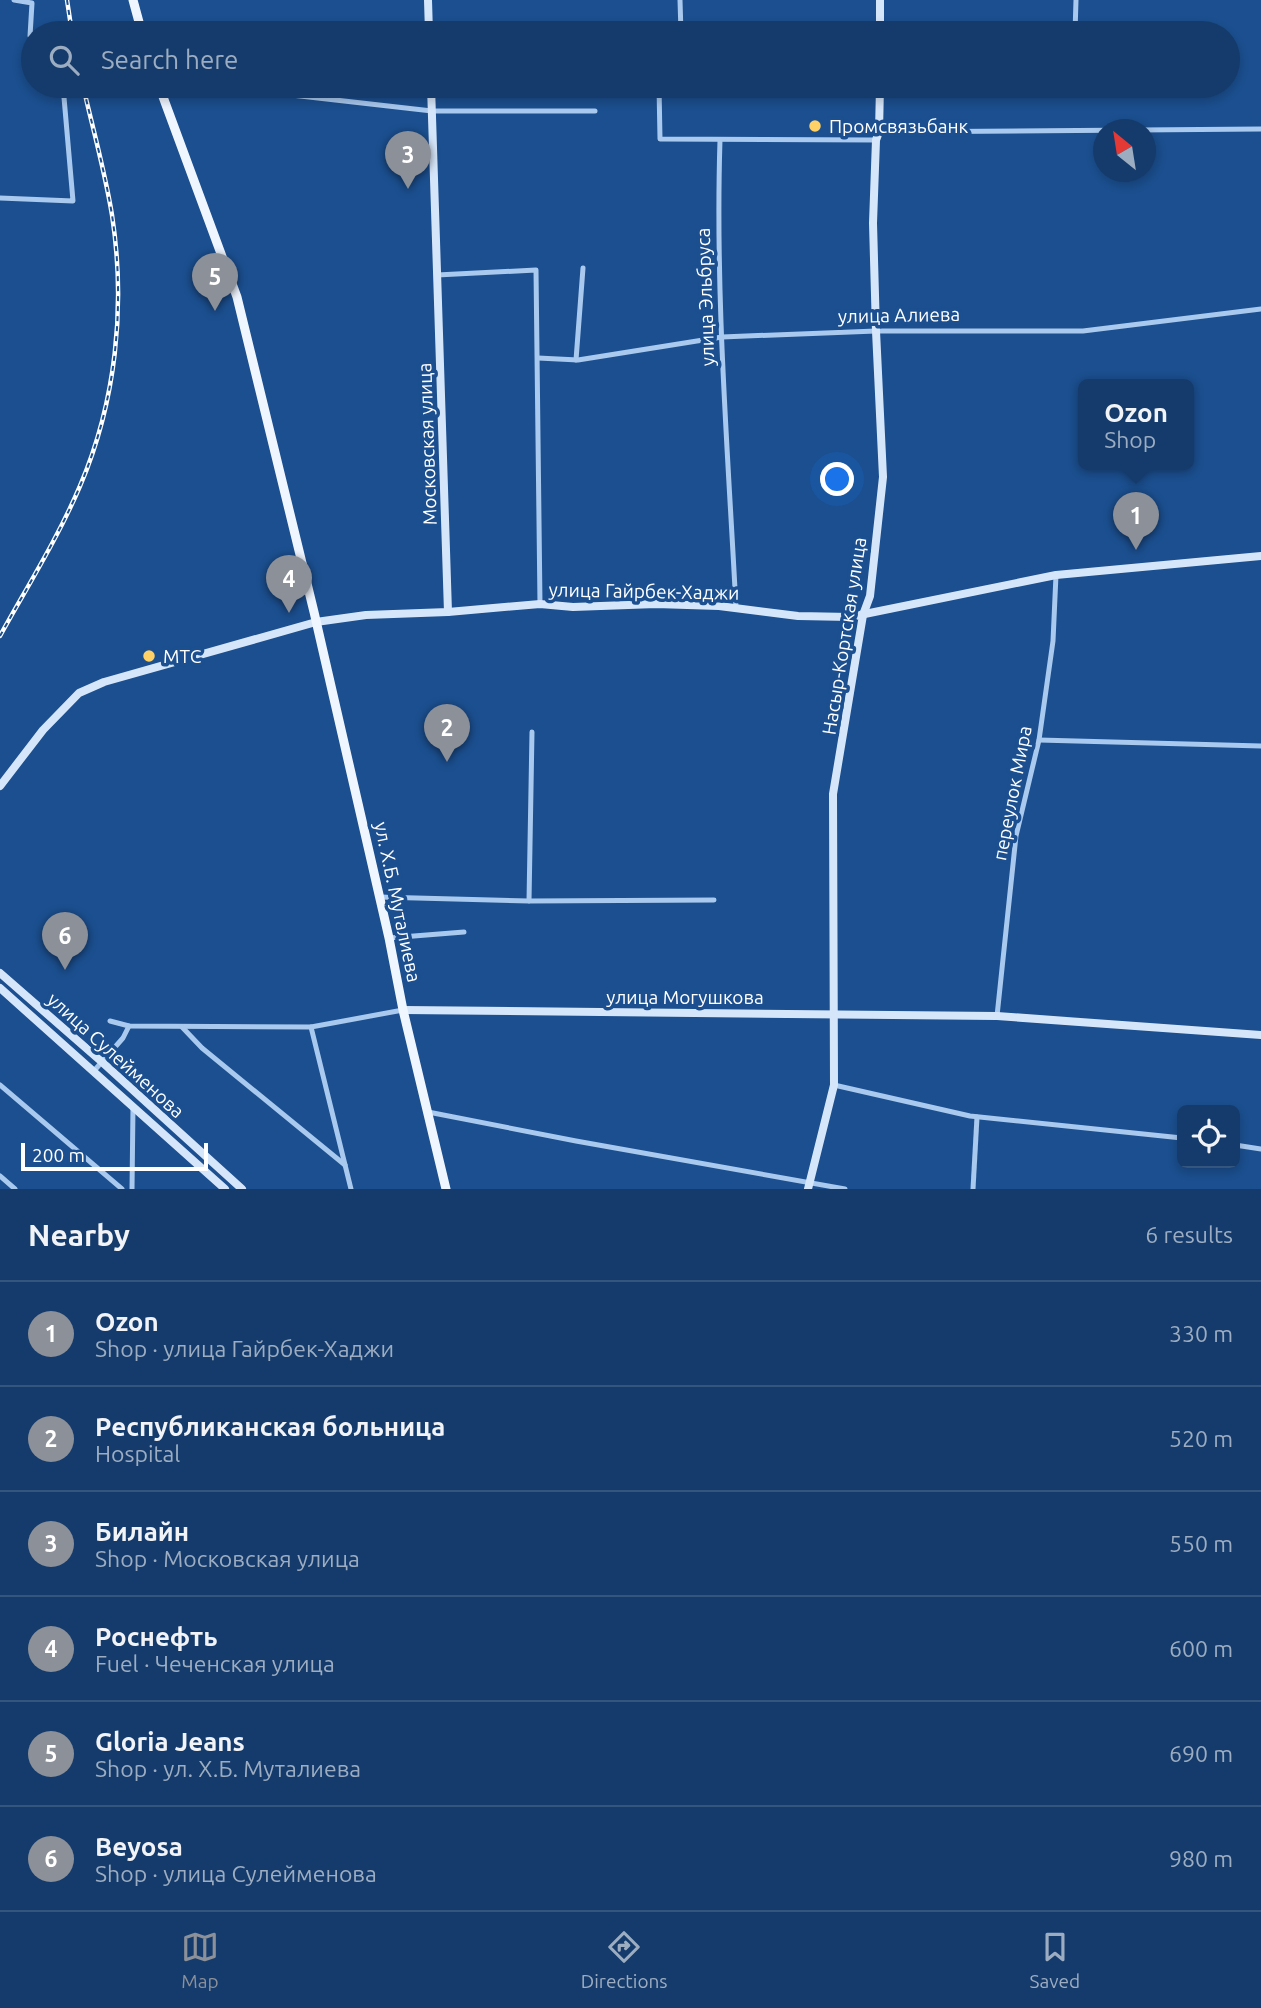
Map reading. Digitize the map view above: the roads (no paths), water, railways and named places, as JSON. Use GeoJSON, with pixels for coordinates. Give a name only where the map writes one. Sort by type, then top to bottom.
{"type":"FeatureCollection","features":[{"type":"Feature","properties":{"kind":"main road"},"geometry":{"type":"LineString","coordinates":[[133,0],[139,21]]}},
{"type":"Feature","properties":{"kind":"main road"},"geometry":{"type":"LineString","coordinates":[[139,0],[140,21]]}},
{"type":"Feature","properties":{"kind":"main road","name":"ул. Х.Б. Муталиева"},"geometry":{"type":"LineString","coordinates":[[163,98],[237,298],[305,575],[446,1189]]}},
{"type":"Feature","properties":{"kind":"street"},"geometry":{"type":"LineString","coordinates":[[14,0],[32,4],[31,21]]}},
{"type":"Feature","properties":{"kind":"street"},"geometry":{"type":"LineString","coordinates":[[428,0],[429,21]]}},
{"type":"Feature","properties":{"kind":"street"},"geometry":{"type":"LineString","coordinates":[[680,0],[681,21]]}},
{"type":"Feature","properties":{"kind":"street"},"geometry":{"type":"LineString","coordinates":[[880,0],[880,21]]}},
{"type":"Feature","properties":{"kind":"street"},"geometry":{"type":"LineString","coordinates":[[1075,21],[1076,0]]}},
{"type":"Feature","properties":{"kind":"street"},"geometry":{"type":"LineString","coordinates":[[0,198],[74,201],[64,98]]}},
{"type":"Feature","properties":{"kind":"street"},"geometry":{"type":"LineString","coordinates":[[318,98],[432,111],[596,111]]}},
{"type":"Feature","properties":{"kind":"street","name":"Московская улица"},"geometry":{"type":"LineString","coordinates":[[431,98],[448,612]]}},
{"type":"Feature","properties":{"kind":"street"},"geometry":{"type":"LineString","coordinates":[[659,98],[660,139],[1261,129]]}},
{"type":"Feature","properties":{"kind":"street","name":"Насыр-Кортская улица"},"geometry":{"type":"LineString","coordinates":[[808,1185],[834,1085],[833,794],[863,615],[870,596],[883,477],[873,223],[879,98]]}},
{"type":"Feature","properties":{"kind":"street","name":"улица Эльбруса"},"geometry":{"type":"LineString","coordinates":[[720,140],[718,206],[722,337],[736,608]]}},
{"type":"Feature","properties":{"kind":"street"},"geometry":{"type":"LineString","coordinates":[[576,360],[583,268]]}},
{"type":"Feature","properties":{"kind":"street"},"geometry":{"type":"LineString","coordinates":[[437,275],[536,270],[540,604]]}},
{"type":"Feature","properties":{"kind":"street","name":"улица Алиева"},"geometry":{"type":"LineString","coordinates":[[538,359],[576,360],[722,337],[876,331],[1083,331],[1261,309]]}},
{"type":"Feature","properties":{"kind":"street","name":"улица Гайрбек-Хаджи"},"geometry":{"type":"LineString","coordinates":[[0,786],[43,730],[79,694],[104,682],[316,622],[366,615],[448,612],[540,604],[573,607],[656,604],[850,618],[1056,575],[1261,556]]}},
{"type":"Feature","properties":{"kind":"street","name":"переулок Мира"},"geometry":{"type":"LineString","coordinates":[[997,1016],[1016,836],[1039,740],[1054,642],[1056,575]]}},
{"type":"Feature","properties":{"kind":"street"},"geometry":{"type":"LineString","coordinates":[[529,901],[531,732]]}},
{"type":"Feature","properties":{"kind":"street"},"geometry":{"type":"LineString","coordinates":[[1039,740],[1261,746]]}},
{"type":"Feature","properties":{"kind":"street"},"geometry":{"type":"LineString","coordinates":[[379,897],[529,901],[714,900]]}},
{"type":"Feature","properties":{"kind":"street"},"geometry":{"type":"LineString","coordinates":[[389,938],[464,932]]}},
{"type":"Feature","properties":{"kind":"street","name":"улица Сулейменова"},"geometry":{"type":"LineString","coordinates":[[0,973],[242,1189]]}},
{"type":"Feature","properties":{"kind":"street","name":"улица Сулейменова"},"geometry":{"type":"LineString","coordinates":[[0,988],[225,1189]]}},
{"type":"Feature","properties":{"kind":"street","name":"улица Могушкова"},"geometry":{"type":"LineString","coordinates":[[110,1021],[130,1026],[311,1027],[403,1010],[835,1013],[997,1016],[1261,1035]]}},
{"type":"Feature","properties":{"kind":"street"},"geometry":{"type":"LineString","coordinates":[[93,1072],[130,1026]]}},
{"type":"Feature","properties":{"kind":"street"},"geometry":{"type":"LineString","coordinates":[[182,1027],[202,1048],[345,1165]]}},
{"type":"Feature","properties":{"kind":"street"},"geometry":{"type":"LineString","coordinates":[[311,1027],[351,1189]]}},
{"type":"Feature","properties":{"kind":"street"},"geometry":{"type":"LineString","coordinates":[[0,1084],[122,1189]]}},
{"type":"Feature","properties":{"kind":"street"},"geometry":{"type":"LineString","coordinates":[[834,1085],[976,1117],[1177,1137]]}},
{"type":"Feature","properties":{"kind":"street"},"geometry":{"type":"LineString","coordinates":[[132,1189],[133,1107]]}},
{"type":"Feature","properties":{"kind":"street"},"geometry":{"type":"LineString","coordinates":[[428,1111],[576,1142],[808,1185],[845,1189]]}},
{"type":"Feature","properties":{"kind":"street"},"geometry":{"type":"LineString","coordinates":[[973,1189],[976,1117]]}},
{"type":"Feature","properties":{"kind":"street"},"geometry":{"type":"LineString","coordinates":[[1240,1146],[1261,1149]]}},
{"type":"Feature","properties":{"kind":"street"},"geometry":{"type":"LineString","coordinates":[[0,1176],[15,1189]]}},
{"type":"Feature","properties":{"kind":"railway"},"geometry":{"type":"LineString","coordinates":[[67,0],[70,21]]}},
{"type":"Feature","properties":{"kind":"railway"},"geometry":{"type":"LineString","coordinates":[[0,636],[52,543],[80,486],[92,454],[110,387],[118,319],[116,249],[106,183],[86,98]]}},
{"type":"Feature","properties":{"kind":"place","name":"Промсвязьбанк"},"geometry":{"type":"Point","coordinates":[815,126]}},
{"type":"Feature","properties":{"kind":"place","name":"Билайн"},"geometry":{"type":"Point","coordinates":[408,189]}},
{"type":"Feature","properties":{"kind":"place","name":"Gloria Jeans"},"geometry":{"type":"Point","coordinates":[215,311]}},
{"type":"Feature","properties":{"kind":"place","name":"Ozon"},"geometry":{"type":"Point","coordinates":[1136,550]}},
{"type":"Feature","properties":{"kind":"place","name":"Роснефть"},"geometry":{"type":"Point","coordinates":[289,613]}},
{"type":"Feature","properties":{"kind":"place","name":"МТС"},"geometry":{"type":"Point","coordinates":[149,656]}},
{"type":"Feature","properties":{"kind":"place","name":"Республиканская больница"},"geometry":{"type":"Point","coordinates":[447,762]}},
{"type":"Feature","properties":{"kind":"place","name":"Beyosa"},"geometry":{"type":"Point","coordinates":[65,970]}}]}
